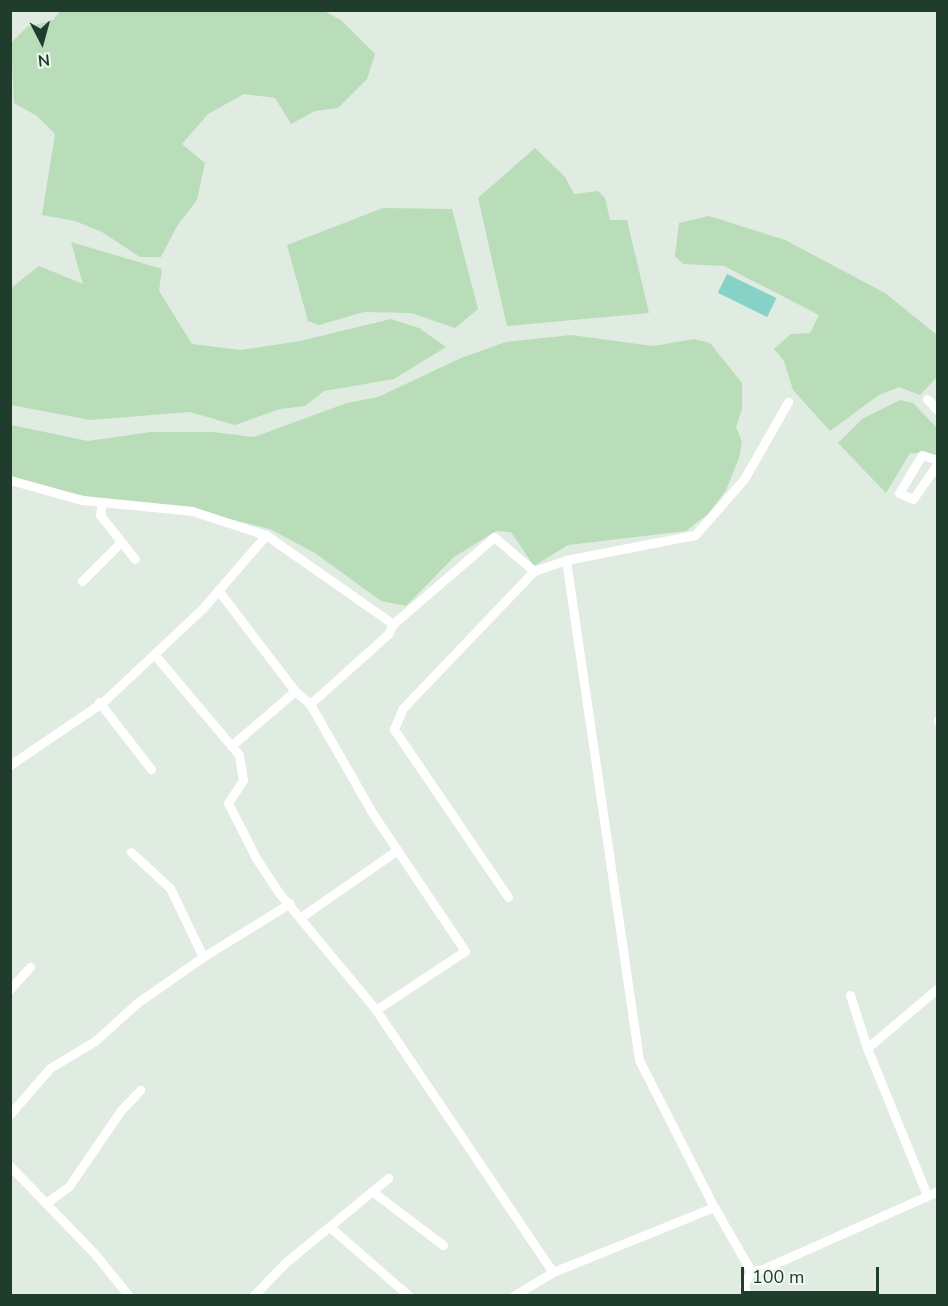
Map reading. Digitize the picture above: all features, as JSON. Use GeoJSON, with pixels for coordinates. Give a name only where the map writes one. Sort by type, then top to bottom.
{"type":"FeatureCollection","features":[{"type":"Feature","properties":{"kind":"street"},"geometry":{"type":"LineString","coordinates":[[927,399],[938,411]]}},
{"type":"Feature","properties":{"kind":"street"},"geometry":{"type":"LineString","coordinates":[[508,897],[394,729],[403,708],[534,571],[566,560],[695,535],[744,479],[788,402]]}},
{"type":"Feature","properties":{"kind":"street"},"geometry":{"type":"LineString","coordinates":[[922,455],[938,462],[913,499],[898,493],[922,455]]}},
{"type":"Feature","properties":{"kind":"street"},"geometry":{"type":"LineString","coordinates":[[10,480],[102,502],[192,511],[266,535],[393,624]]}},
{"type":"Feature","properties":{"kind":"street"},"geometry":{"type":"LineString","coordinates":[[102,502],[100,515],[135,559]]}},
{"type":"Feature","properties":{"kind":"street"},"geometry":{"type":"LineString","coordinates":[[10,765],[99,702],[154,654],[218,590],[266,535]]}},
{"type":"Feature","properties":{"kind":"street"},"geometry":{"type":"LineString","coordinates":[[310,704],[388,634],[393,624],[494,537],[534,571]]}},
{"type":"Feature","properties":{"kind":"street"},"geometry":{"type":"LineString","coordinates":[[82,581],[121,542]]}},
{"type":"Feature","properties":{"kind":"street"},"geometry":{"type":"LineString","coordinates":[[566,560],[632,1033],[639,1060],[714,1207],[751,1271]]}},
{"type":"Feature","properties":{"kind":"street"},"geometry":{"type":"LineString","coordinates":[[218,590],[295,691],[310,704],[396,851],[465,951],[376,1010]]}},
{"type":"Feature","properties":{"kind":"street"},"geometry":{"type":"LineString","coordinates":[[154,654],[239,755],[243,780],[228,803],[256,858],[376,1010],[553,1272]]}},
{"type":"Feature","properties":{"kind":"street"},"geometry":{"type":"LineString","coordinates":[[231,746],[295,691]]}},
{"type":"Feature","properties":{"kind":"street"},"geometry":{"type":"LineString","coordinates":[[99,702],[150,769]]}},
{"type":"Feature","properties":{"kind":"street"},"geometry":{"type":"LineString","coordinates":[[301,917],[396,851]]}},
{"type":"Feature","properties":{"kind":"street"},"geometry":{"type":"LineString","coordinates":[[131,852],[170,888],[203,957]]}},
{"type":"Feature","properties":{"kind":"street"},"geometry":{"type":"LineString","coordinates":[[10,1114],[50,1068],[95,1041],[137,1003],[203,957],[290,903]]}},
{"type":"Feature","properties":{"kind":"street"},"geometry":{"type":"LineString","coordinates":[[10,989],[30,967]]}},
{"type":"Feature","properties":{"kind":"street"},"geometry":{"type":"LineString","coordinates":[[867,1048],[938,988]]}},
{"type":"Feature","properties":{"kind":"street"},"geometry":{"type":"LineString","coordinates":[[850,995],[867,1048],[927,1195]]}},
{"type":"Feature","properties":{"kind":"street"},"geometry":{"type":"LineString","coordinates":[[46,1203],[69,1186],[121,1110],[140,1090]]}},
{"type":"Feature","properties":{"kind":"street"},"geometry":{"type":"LineString","coordinates":[[10,1166],[129,1296]]}},
{"type":"Feature","properties":{"kind":"street"},"geometry":{"type":"LineString","coordinates":[[253,1296],[285,1263],[331,1228],[388,1178]]}},
{"type":"Feature","properties":{"kind":"street"},"geometry":{"type":"LineString","coordinates":[[751,1271],[763,1269],[938,1191]]}},
{"type":"Feature","properties":{"kind":"street"},"geometry":{"type":"LineString","coordinates":[[372,1192],[443,1245]]}},
{"type":"Feature","properties":{"kind":"street"},"geometry":{"type":"LineString","coordinates":[[513,1296],[553,1272],[714,1207]]}},
{"type":"Feature","properties":{"kind":"street"},"geometry":{"type":"LineString","coordinates":[[331,1228],[409,1296]]}},
{"type":"Feature","properties":{"kind":"street"},"geometry":{"type":"LineString","coordinates":[[747,1296],[744,1285],[751,1271]]}},
{"type":"Feature","properties":{"kind":"green space"},"geometry":{"type":"Polygon","coordinates":[[[60,11],[324,11],[341,20],[375,54],[367,79],[338,108],[315,111],[291,124],[275,98],[244,94],[208,114],[182,144],[205,163],[197,200],[177,226],[161,257],[140,257],[102,232],[75,221],[42,215],[55,134],[37,116],[14,103],[11,43],[27,27],[53,20],[60,11]]]}},
{"type":"Feature","properties":{"kind":"green space"},"geometry":{"type":"Polygon","coordinates":[[[535,148],[565,177],[574,194],[598,191],[605,198],[610,220],[627,220],[649,313],[507,326],[478,198],[535,148]]]}},
{"type":"Feature","properties":{"kind":"green space"},"geometry":{"type":"Polygon","coordinates":[[[383,208],[452,209],[478,309],[455,328],[411,313],[364,312],[319,325],[308,321],[287,245],[383,208]]]}},
{"type":"Feature","properties":{"kind":"green space"},"geometry":{"type":"Polygon","coordinates":[[[709,216],[785,240],[885,293],[937,335],[937,377],[920,395],[899,387],[879,395],[830,431],[793,390],[784,361],[774,349],[791,334],[810,333],[819,315],[724,266],[683,264],[675,256],[679,223],[709,216]]]}},
{"type":"Feature","properties":{"kind":"green space"},"geometry":{"type":"Polygon","coordinates":[[[71,242],[162,269],[159,291],[192,344],[241,350],[300,341],[391,319],[419,328],[446,347],[394,379],[324,391],[305,406],[280,409],[235,425],[190,412],[90,420],[11,405],[11,288],[39,266],[83,284],[71,242]]]}},
{"type":"Feature","properties":{"kind":"green space"},"geometry":{"type":"Polygon","coordinates":[[[571,335],[653,346],[694,339],[710,343],[742,383],[742,409],[736,427],[742,442],[739,458],[726,490],[709,513],[686,531],[568,545],[534,566],[511,532],[496,531],[454,557],[406,606],[381,601],[315,553],[270,529],[188,509],[132,506],[11,480],[11,425],[88,441],[151,432],[212,432],[254,437],[347,403],[378,397],[461,358],[506,342],[571,335]]]}},
{"type":"Feature","properties":{"kind":"green space"},"geometry":{"type":"Polygon","coordinates":[[[900,400],[913,403],[937,428],[937,459],[927,453],[910,453],[886,493],[838,443],[862,419],[900,400]]]}},
{"type":"Feature","properties":{"kind":"water"},"geometry":{"type":"Polygon","coordinates":[[[727,274],[776,298],[767,317],[718,293],[727,274]]]}}]}
